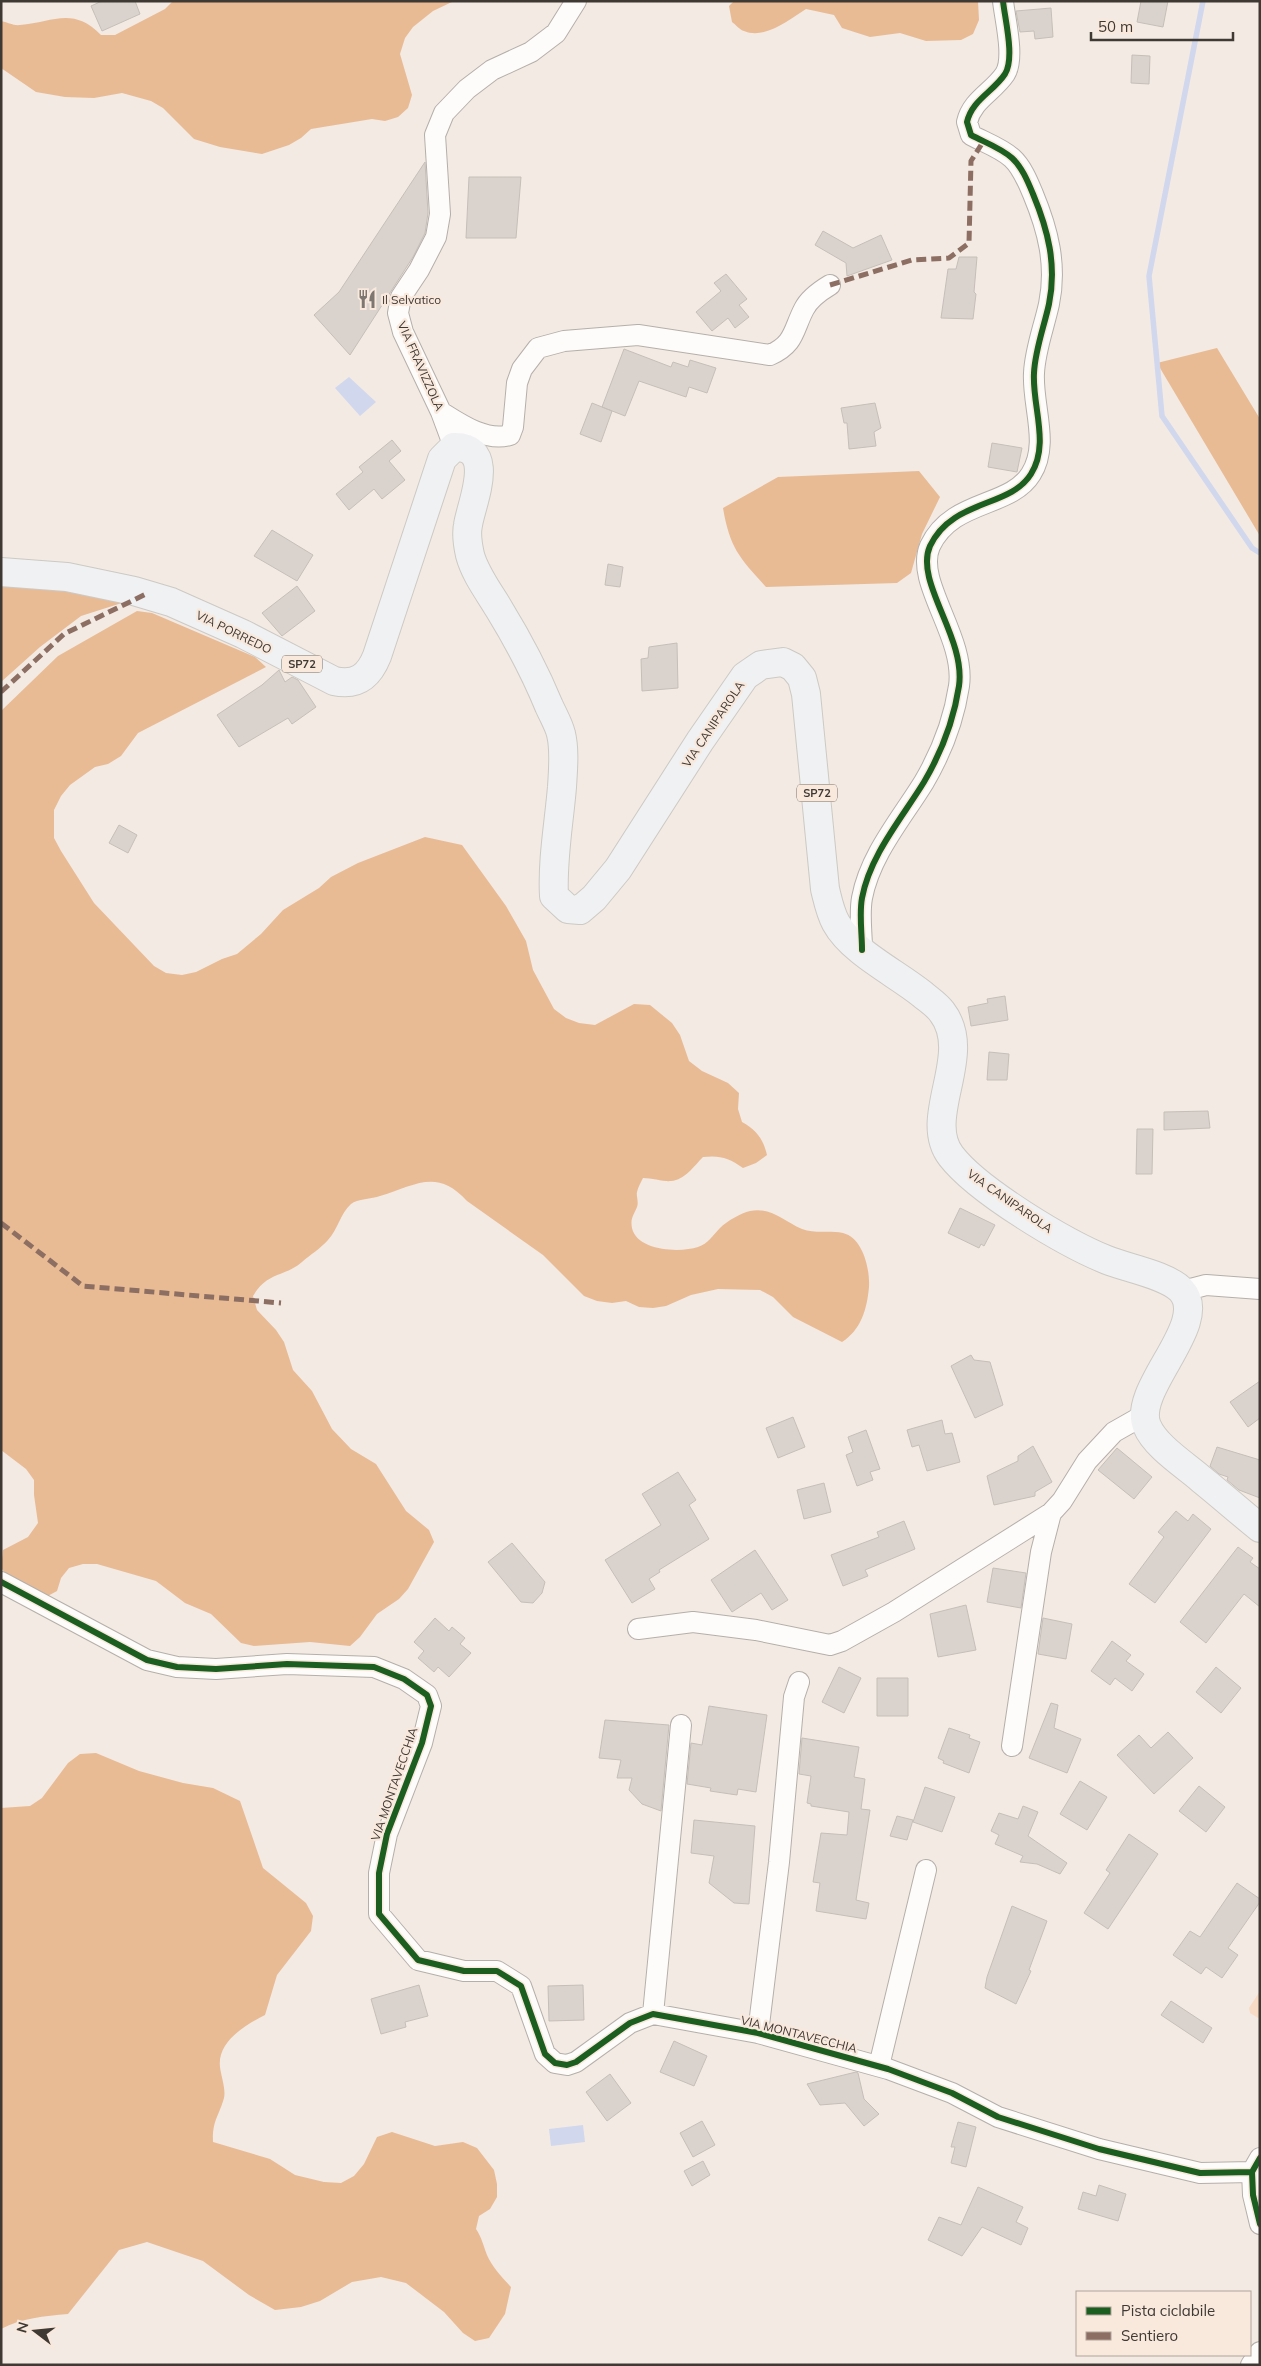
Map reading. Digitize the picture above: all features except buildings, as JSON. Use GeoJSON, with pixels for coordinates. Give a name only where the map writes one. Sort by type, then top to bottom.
{"type":"FeatureCollection","features":[{"type":"Feature","properties":{"kind":"main road","name":"VIA CANIPAROLA"},"geometry":{"type":"LineString","coordinates":[[454,447],[464,448],[473,454],[479,471],[478,490],[467,528],[471,557],[480,578],[524,654],[561,734],[564,766],[557,854],[553,873],[554,896],[559,903],[568,909],[580,910],[594,898],[618,869],[700,741],[745,676],[761,665],[783,662],[793,668],[802,678],[806,694],[825,889],[829,906],[843,933],[862,950],[910,984],[943,1013],[951,1031],[953,1046],[942,1127],[944,1144],[958,1163],[1001,1198],[1072,1244],[1107,1260],[1162,1279],[1176,1285],[1183,1291]]}},
{"type":"Feature","properties":{"kind":"main road","name":"VIA PORREDO"},"geometry":{"type":"LineString","coordinates":[[1,572],[67,577],[134,591],[171,602],[243,634],[334,681],[343,683],[359,681],[368,674],[374,664],[415,547],[442,459],[454,447]]}},
{"type":"Feature","properties":{"kind":"main road"},"geometry":{"type":"LineString","coordinates":[[1183,1291],[1188,1302],[1188,1312],[1169,1359],[1148,1398],[1144,1416],[1147,1428],[1165,1449],[1260,1528]]}},
{"type":"Feature","properties":{"kind":"street","name":"VIA FRAVIZZOLA"},"geometry":{"type":"LineString","coordinates":[[454,447],[441,412],[407,340],[398,313],[399,302],[430,251],[438,227],[440,214],[435,135],[444,113],[467,89],[492,70],[531,52],[556,33],[576,1]]}},
{"type":"Feature","properties":{"kind":"street"},"geometry":{"type":"LineString","coordinates":[[862,950],[862,899],[867,881],[884,845],[924,782],[940,751],[960,684],[960,659],[928,579],[926,563],[930,546],[942,530],[955,518],[971,508],[1014,492],[1023,485],[1032,472],[1037,458],[1040,439],[1034,372],[1050,302],[1052,265],[1047,228],[1027,179],[1013,158],[972,135],[967,122],[975,104],[1005,74],[1010,59],[1003,1]]}},
{"type":"Feature","properties":{"kind":"street"},"geometry":{"type":"LineString","coordinates":[[441,412],[463,426],[486,435],[501,438],[510,435],[513,427],[517,383],[522,369],[538,348],[564,340],[638,335],[770,355],[781,350],[790,341],[805,308],[820,291],[830,285]]}},
{"type":"Feature","properties":{"kind":"street"},"geometry":{"type":"LineString","coordinates":[[1183,1291],[1206,1285],[1260,1289]]}},
{"type":"Feature","properties":{"kind":"street"},"geometry":{"type":"LineString","coordinates":[[638,1629],[694,1622],[756,1630],[830,1645],[842,1641],[894,1612],[1051,1513],[1062,1501],[1086,1461],[1114,1432],[1144,1416]]}},
{"type":"Feature","properties":{"kind":"street"},"geometry":{"type":"LineString","coordinates":[[1012,1746],[1041,1552],[1051,1513]]}},
{"type":"Feature","properties":{"kind":"street","name":"VIA MONTAVECCHIA"},"geometry":{"type":"LineString","coordinates":[[1,1582],[147,1660],[177,1667],[216,1669],[287,1664],[374,1667],[404,1679],[427,1695],[431,1706],[422,1743],[387,1834],[379,1874],[378,1914],[418,1960],[464,1971],[497,1971],[521,1986],[545,2054],[555,2063],[567,2065],[576,2062],[630,2023],[653,2014],[758,2033],[879,2066],[952,2093],[998,2118],[1051,2136],[1200,2173],[1256,2165],[1253,2195],[1260,2224]]}},
{"type":"Feature","properties":{"kind":"street"},"geometry":{"type":"LineString","coordinates":[[758,2033],[779,1862],[794,1697],[799,1682]]}},
{"type":"Feature","properties":{"kind":"street"},"geometry":{"type":"LineString","coordinates":[[653,2014],[681,1725]]}},
{"type":"Feature","properties":{"kind":"street"},"geometry":{"type":"LineString","coordinates":[[879,2066],[926,1870]]}},
{"type":"Feature","properties":{"kind":"street"},"geometry":{"type":"LineString","coordinates":[[1251,2365],[1260,2352]]}},
{"type":"Feature","properties":{"kind":"shaded area"},"geometry":{"type":"Polygon","coordinates":[[[173,1],[454,1],[433,11],[413,27],[405,38],[400,54],[412,95],[408,108],[398,117],[385,121],[372,119],[311,129],[289,145],[262,154],[220,147],[194,139],[163,108],[151,101],[122,93],[94,98],[65,97],[36,92],[1,68],[1,21],[18,25],[72,18],[91,26],[101,35],[115,35],[165,9],[173,1]]]}},
{"type":"Feature","properties":{"kind":"shaded area"},"geometry":{"type":"Polygon","coordinates":[[[734,1],[978,1],[979,20],[973,34],[961,40],[926,41],[900,33],[870,37],[842,28],[834,15],[806,9],[769,31],[752,33],[742,30],[732,22],[729,6],[734,1]]]}},
{"type":"Feature","properties":{"kind":"shaded area"},"geometry":{"type":"Polygon","coordinates":[[[1217,348],[1260,419],[1260,536],[1157,363],[1217,348]]]}},
{"type":"Feature","properties":{"kind":"shaded area"},"geometry":{"type":"Polygon","coordinates":[[[919,471],[940,497],[922,534],[911,573],[897,583],[766,587],[737,552],[729,534],[723,508],[778,477],[919,471]]]}},
{"type":"Feature","properties":{"kind":"shaded area"},"geometry":{"type":"Polygon","coordinates":[[[1,584],[36,586],[128,601],[81,616],[40,647],[1,682],[1,584]]]}},
{"type":"Feature","properties":{"kind":"shaded area"},"geometry":{"type":"Polygon","coordinates":[[[137,611],[152,613],[255,657],[266,667],[138,733],[121,756],[108,764],[95,767],[70,785],[61,796],[54,810],[54,838],[94,903],[154,966],[166,973],[182,975],[196,972],[237,954],[261,934],[283,910],[319,888],[331,877],[358,863],[425,837],[462,845],[506,906],[526,941],[533,970],[554,1009],[566,1018],[579,1023],[595,1025],[634,1004],[650,1005],[672,1023],[680,1035],[689,1061],[702,1071],[728,1083],[739,1093],[738,1109],[742,1122],[755,1131],[761,1139],[767,1155],[756,1163],[743,1168],[724,1158],[714,1156],[703,1157],[689,1172],[676,1180],[643,1178],[637,1190],[638,1205],[632,1222],[632,1228],[636,1236],[650,1246],[671,1250],[690,1249],[705,1244],[723,1225],[738,1215],[750,1211],[765,1211],[802,1229],[817,1232],[838,1232],[850,1236],[856,1241],[864,1255],[868,1272],[869,1287],[865,1311],[854,1331],[842,1342],[793,1317],[773,1297],[760,1290],[718,1289],[691,1295],[666,1306],[653,1308],[639,1307],[626,1301],[612,1303],[597,1301],[584,1296],[543,1255],[467,1201],[456,1191],[436,1182],[415,1184],[351,1204],[325,1243],[295,1267],[264,1282],[253,1296],[257,1310],[276,1330],[284,1342],[293,1370],[312,1391],[332,1429],[351,1449],[376,1464],[406,1511],[429,1530],[434,1542],[408,1589],[399,1599],[377,1614],[360,1637],[350,1646],[310,1642],[254,1646],[241,1643],[211,1614],[185,1603],[156,1581],[97,1564],[83,1564],[69,1568],[61,1578],[57,1591],[44,1598],[8,1576],[1,1568],[3,1550],[28,1537],[38,1523],[34,1480],[26,1469],[1,1450],[1,711],[58,656],[137,611]]]}},
{"type":"Feature","properties":{"kind":"shaded area"},"geometry":{"type":"Polygon","coordinates":[[[96,1753],[139,1771],[183,1783],[213,1788],[240,1801],[263,1868],[306,1903],[313,1916],[311,1931],[277,1975],[265,2015],[234,2035],[223,2049],[220,2067],[224,2098],[215,2124],[213,2142],[270,2159],[295,2175],[324,2182],[341,2183],[354,2176],[364,2164],[377,2137],[392,2132],[435,2146],[463,2142],[477,2148],[494,2170],[497,2197],[490,2209],[479,2216],[476,2229],[492,2264],[511,2287],[505,2314],[489,2338],[475,2341],[463,2333],[444,2312],[406,2283],[381,2277],[352,2282],[320,2301],[301,2307],[275,2310],[249,2295],[203,2261],[147,2242],[119,2250],[68,2314],[25,2320],[1,2329],[1,1808],[30,1806],[42,1798],[68,1763],[80,1754],[96,1753]]]}},
{"type":"Feature","properties":{"kind":"shaded area"},"geometry":{"type":"Polygon","coordinates":[[[1260,1991],[1260,2019],[1250,2013],[1249,2008],[1260,1991]]]}},
{"type":"Feature","properties":{"kind":"water"},"geometry":{"type":"Polygon","coordinates":[[[349,377],[376,402],[360,416],[335,388],[349,377]]]}},
{"type":"Feature","properties":{"kind":"water"},"geometry":{"type":"Polygon","coordinates":[[[583,2125],[585,2142],[551,2146],[549,2129],[583,2125]]]}},
{"type":"Feature","properties":{"kind":"waterway"},"geometry":{"type":"LineString","coordinates":[[1203,1],[1149,276],[1162,416],[1252,548],[1260,553]]}},
{"type":"Feature","properties":{"kind":"marked path"},"geometry":{"type":"LineString","coordinates":[[830,285],[912,260],[949,258],[969,243],[971,161],[983,142]]}},
{"type":"Feature","properties":{"kind":"marked path"},"geometry":{"type":"LineString","coordinates":[[1,692],[64,634],[146,594]]}},
{"type":"Feature","properties":{"kind":"marked path"},"geometry":{"type":"LineString","coordinates":[[1,1223],[83,1286],[281,1303]]}},
{"type":"Feature","properties":{"kind":"cycle path"},"geometry":{"type":"LineString","coordinates":[[862,950],[861,910],[866,882],[879,852],[924,782],[936,759],[946,736],[957,698],[959,667],[949,630],[929,576],[927,560],[930,546],[940,531],[952,520],[1022,485],[1031,474],[1037,462],[1039,450],[1040,438],[1034,373],[1051,290],[1052,275],[1047,234],[1033,194],[1019,166],[1003,151],[971,135],[967,122],[973,108],[1000,80],[1008,67],[1009,49],[1003,1]]}},
{"type":"Feature","properties":{"kind":"cycle path"},"geometry":{"type":"LineString","coordinates":[[1,1582],[147,1660],[177,1667],[216,1669],[287,1664],[374,1667],[404,1679],[427,1695],[431,1706],[422,1743],[387,1834],[379,1873],[379,1914],[418,1960],[464,1971],[497,1971],[521,1986],[545,2054],[555,2063],[567,2065],[576,2062],[630,2023],[653,2014],[758,2033],[888,2069],[952,2093],[998,2117],[1099,2149],[1200,2173],[1252,2172]]}},
{"type":"Feature","properties":{"kind":"cycle path"},"geometry":{"type":"LineString","coordinates":[[1260,2158],[1252,2172],[1253,2195],[1260,2224]]}},
{"type":"Feature","properties":{"kind":"place","name":"Il Selvatico"},"geometry":{"type":"Point","coordinates":[367,299]}}]}
